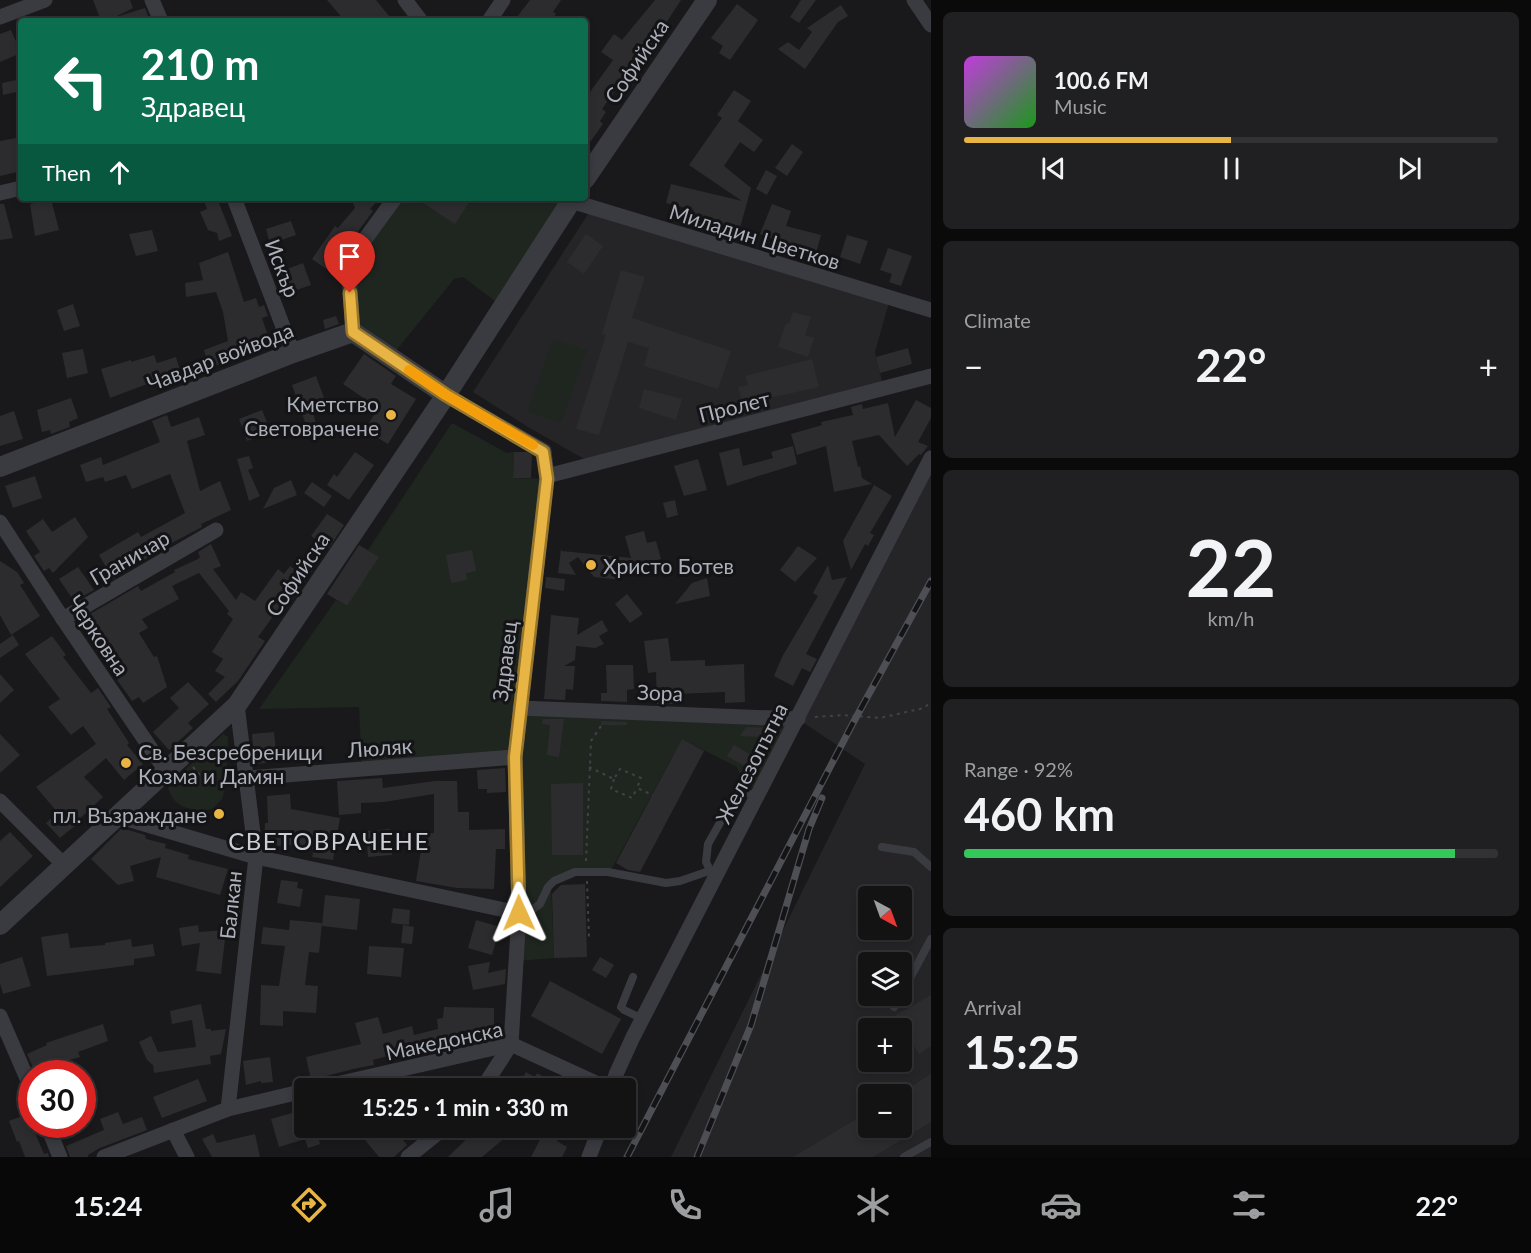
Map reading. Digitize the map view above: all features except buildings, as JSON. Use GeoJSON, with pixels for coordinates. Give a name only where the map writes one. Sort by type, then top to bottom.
{"type":"FeatureCollection","features":[{"type":"Feature","properties":{"kind":"street"},"geometry":{"type":"LineString","coordinates":[[0,17],[45,0]]}},
{"type":"Feature","properties":{"kind":"street"},"geometry":{"type":"LineString","coordinates":[[152,0],[160,18]]}},
{"type":"Feature","properties":{"kind":"street"},"geometry":{"type":"LineString","coordinates":[[405,0],[419,18]]}},
{"type":"Feature","properties":{"kind":"street"},"geometry":{"type":"LineString","coordinates":[[491,18],[503,0]]}},
{"type":"Feature","properties":{"kind":"street","name":"Софийска"},"geometry":{"type":"LineString","coordinates":[[588,176],[707,0]]}},
{"type":"Feature","properties":{"kind":"street"},"geometry":{"type":"LineString","coordinates":[[914,0],[931,25]]}},
{"type":"Feature","properties":{"kind":"street"},"geometry":{"type":"LineString","coordinates":[[0,193],[18,189]]}},
{"type":"Feature","properties":{"kind":"street","name":"Искър"},"geometry":{"type":"LineString","coordinates":[[235,201],[293,353]]}},
{"type":"Feature","properties":{"kind":"street"},"geometry":{"type":"LineString","coordinates":[[393,201],[355,253],[349,274],[353,332],[446,395]]}},
{"type":"Feature","properties":{"kind":"street","name":"Софийска"},"geometry":{"type":"LineString","coordinates":[[0,925],[237,705],[446,395],[569,201]]}},
{"type":"Feature","properties":{"kind":"street","name":"Миладин Цветков"},"geometry":{"type":"LineString","coordinates":[[577,201],[931,310]]}},
{"type":"Feature","properties":{"kind":"street","name":"Чавдар войвода"},"geometry":{"type":"LineString","coordinates":[[0,467],[293,353],[353,332]]}},
{"type":"Feature","properties":{"kind":"street","name":"Пролет"},"geometry":{"type":"LineString","coordinates":[[548,476],[931,376]]}},
{"type":"Feature","properties":{"kind":"street","name":"Здравец"},"geometry":{"type":"LineString","coordinates":[[446,395],[543,452],[548,476],[515,757],[519,913],[511,1044],[489,1078]]}},
{"type":"Feature","properties":{"kind":"street","name":"Железопътна"},"geometry":{"type":"LineString","coordinates":[[615,1078],[713,873],[798,719],[931,458]]}},
{"type":"Feature","properties":{"kind":"street","name":"Черковна"},"geometry":{"type":"LineString","coordinates":[[0,522],[63,620],[166,771]]}},
{"type":"Feature","properties":{"kind":"street","name":"Граничар"},"geometry":{"type":"LineString","coordinates":[[63,620],[216,530]]}},
{"type":"Feature","properties":{"kind":"street","name":"Балкан"},"geometry":{"type":"LineString","coordinates":[[228,1109],[256,857],[248,778],[237,705]]}},
{"type":"Feature","properties":{"kind":"street","name":"Зора"},"geometry":{"type":"LineString","coordinates":[[520,708],[798,719]]}},
{"type":"Feature","properties":{"kind":"street","name":"Люляк"},"geometry":{"type":"LineString","coordinates":[[248,778],[515,757]]}},
{"type":"Feature","properties":{"kind":"street"},"geometry":{"type":"LineString","coordinates":[[0,801],[64,865]]}},
{"type":"Feature","properties":{"kind":"street"},"geometry":{"type":"LineString","coordinates":[[117,816],[256,857],[519,913]]}},
{"type":"Feature","properties":{"kind":"street"},"geometry":{"type":"LineString","coordinates":[[0,1016],[19,1060]]}},
{"type":"Feature","properties":{"kind":"street","name":"Македонска"},"geometry":{"type":"LineString","coordinates":[[363,1078],[511,1044],[586,1078]]}},
{"type":"Feature","properties":{"kind":"street"},"geometry":{"type":"LineString","coordinates":[[104,1157],[228,1109],[294,1093]]}},
{"type":"Feature","properties":{"kind":"street"},"geometry":{"type":"LineString","coordinates":[[173,1130],[187,1157]]}},
{"type":"Feature","properties":{"kind":"street"},"geometry":{"type":"LineString","coordinates":[[52,1138],[60,1157]]}},
{"type":"Feature","properties":{"kind":"street"},"geometry":{"type":"LineString","coordinates":[[408,1157],[432,1138]]}},
{"type":"Feature","properties":{"kind":"street"},"geometry":{"type":"LineString","coordinates":[[589,1157],[596,1138]]}},
{"type":"Feature","properties":{"kind":"lane"},"geometry":{"type":"LineString","coordinates":[[519,913],[532,910],[540,903],[548,886],[575,872],[608,872],[666,883],[713,873],[706,862],[708,844],[735,796],[745,792],[757,797]]}},
{"type":"Feature","properties":{"kind":"lane"},"geometry":{"type":"LineString","coordinates":[[882,847],[914,852],[931,867]]}},
{"type":"Feature","properties":{"kind":"lane"},"geometry":{"type":"LineString","coordinates":[[912,974],[931,939]]}},
{"type":"Feature","properties":{"kind":"lane"},"geometry":{"type":"LineString","coordinates":[[633,977],[621,1006],[624,1010],[643,1019]]}},
{"type":"Feature","properties":{"kind":"lane"},"geometry":{"type":"LineString","coordinates":[[904,1157],[931,1142]]}},
{"type":"Feature","properties":{"kind":"path"},"geometry":{"type":"LineString","coordinates":[[798,719],[843,715],[880,718],[924,708],[931,702]]}},
{"type":"Feature","properties":{"kind":"path"},"geometry":{"type":"LineString","coordinates":[[589,939],[586,871],[589,767],[591,741],[601,728],[602,711]]}},
{"type":"Feature","properties":{"kind":"path"},"geometry":{"type":"LineString","coordinates":[[189,763],[204,780]]}},
{"type":"Feature","properties":{"kind":"path"},"geometry":{"type":"LineString","coordinates":[[589,767],[614,778]]}},
{"type":"Feature","properties":{"kind":"path"},"geometry":{"type":"LineString","coordinates":[[620,769],[641,778],[632,798],[611,789],[614,778],[620,769]]}},
{"type":"Feature","properties":{"kind":"path"},"geometry":{"type":"LineString","coordinates":[[637,788],[653,795]]}},
{"type":"Feature","properties":{"kind":"shaded area"},"geometry":{"type":"Polygon","coordinates":[[[393,201],[566,201],[503,307],[463,277],[454,279],[391,357],[353,332],[355,253],[393,201]]]}},
{"type":"Feature","properties":{"kind":"shaded area"},"geometry":{"type":"Polygon","coordinates":[[[592,208],[890,299],[875,352],[884,389],[593,464],[528,427],[473,392],[592,208]]]}},
{"type":"Feature","properties":{"kind":"shaded area"},"geometry":{"type":"Polygon","coordinates":[[[553,339],[587,350],[561,423],[527,411],[553,339]]]}},
{"type":"Feature","properties":{"kind":"shaded area"},"geometry":{"type":"Polygon","coordinates":[[[452,423],[507,453],[514,452],[513,478],[547,479],[520,708],[798,719],[761,790],[746,782],[737,767],[682,739],[610,872],[575,872],[551,885],[554,958],[516,961],[515,757],[362,769],[359,707],[259,709],[336,600],[347,606],[358,587],[355,573],[365,579],[378,557],[368,550],[452,423]]]}},
{"type":"Feature","properties":{"kind":"shaded area"},"geometry":{"type":"Polygon","coordinates":[[[931,459],[931,1157],[671,1157],[865,764],[798,719],[931,459]]]}},
{"type":"Feature","properties":{"kind":"shaded area"},"geometry":{"type":"Polygon","coordinates":[[[223,734],[228,737],[226,785],[222,799],[212,809],[191,809],[179,804],[170,794],[168,786],[223,734]]]}},
{"type":"Feature","properties":{"kind":"railway"},"geometry":{"type":"LineString","coordinates":[[627,1157],[853,723],[931,581]]}},
{"type":"Feature","properties":{"kind":"railway"},"geometry":{"type":"LineString","coordinates":[[697,1157],[751,1025],[809,829],[822,798]]}},
{"type":"Feature","properties":{"kind":"slow traffic"},"geometry":{"type":"LineString","coordinates":[[409,370],[446,395],[533,445]]}},
{"type":"Feature","properties":{"kind":"place","name":"Кметство Световрачене"},"geometry":{"type":"Point","coordinates":[391,415]}},
{"type":"Feature","properties":{"kind":"place","name":"Христо Ботев"},"geometry":{"type":"Point","coordinates":[591,565]}},
{"type":"Feature","properties":{"kind":"place","name":"Св. Безсребреници Козма и Дамян"},"geometry":{"type":"Point","coordinates":[126,763]}},
{"type":"Feature","properties":{"kind":"place","name":"пл. Възраждане"},"geometry":{"type":"Point","coordinates":[219,814]}},
{"type":"Feature","properties":{"kind":"district","name":"СВЕТОВРАЧЕНЕ"},"geometry":{"type":"Point","coordinates":[329,840]}},
{"type":"Feature","properties":{"kind":"route"},"geometry":{"type":"LineString","coordinates":[[350,293],[353,332],[446,395],[543,452],[548,476],[515,757],[519,913]]}}]}
